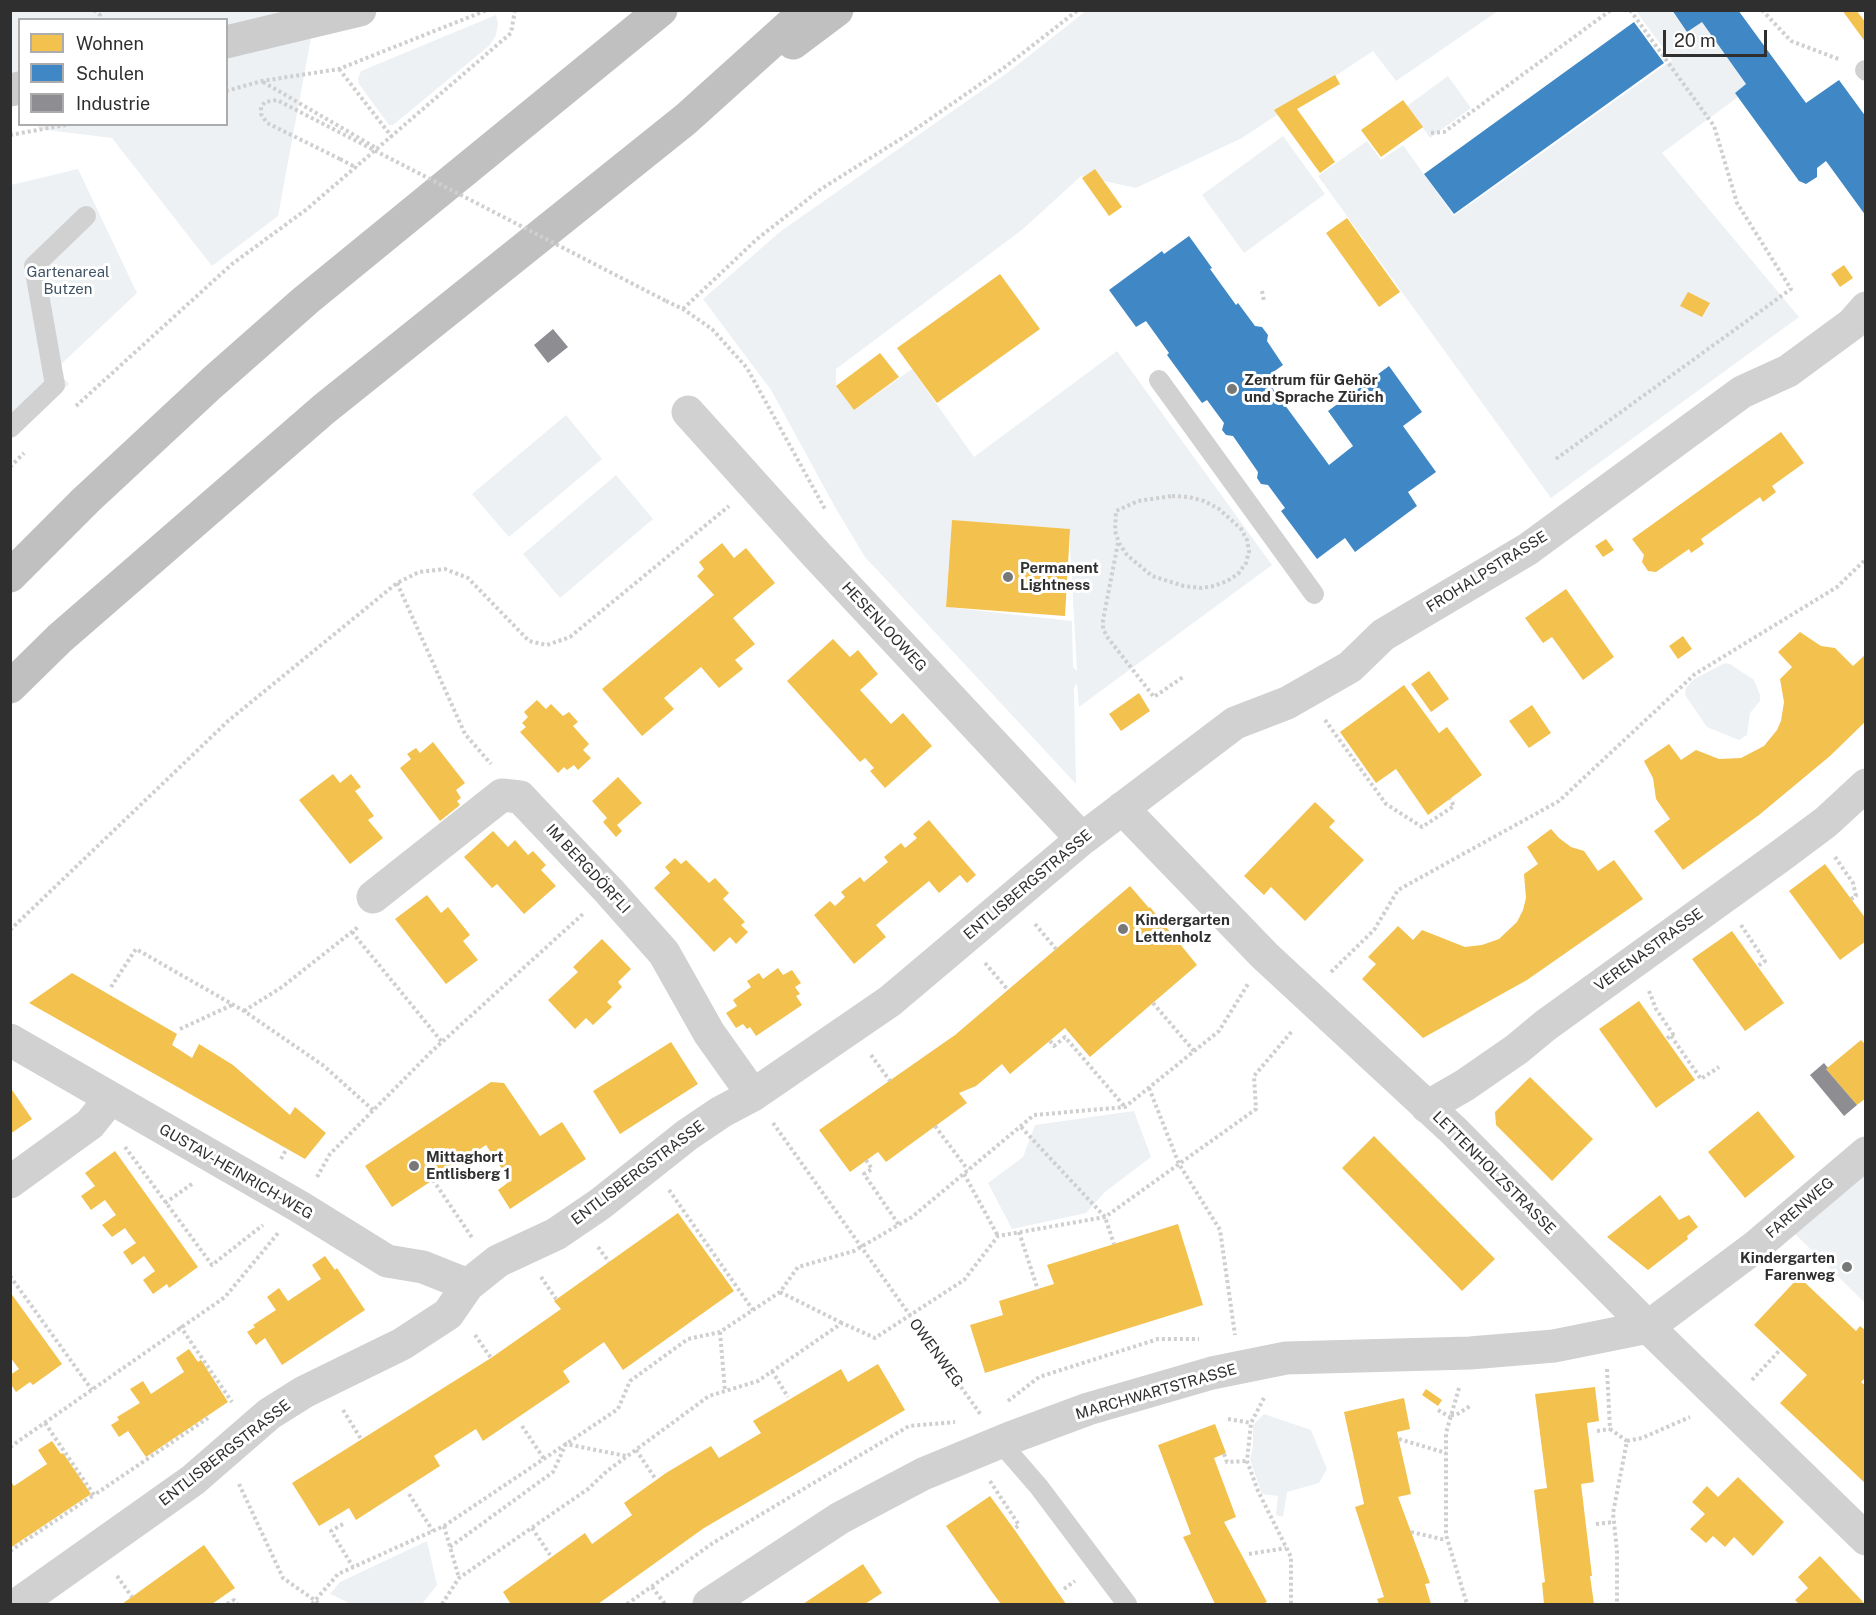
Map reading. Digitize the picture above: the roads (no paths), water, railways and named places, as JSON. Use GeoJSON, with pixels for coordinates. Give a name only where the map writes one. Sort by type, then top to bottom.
{"type":"FeatureCollection","features":[{"type":"Feature","properties":{"kind":"highway"},"geometry":{"type":"LineString","coordinates":[[10,576],[213,382],[306,300],[661,10]]}},
{"type":"Feature","properties":{"kind":"highway"},"geometry":{"type":"LineString","coordinates":[[10,687],[69,631],[324,410],[686,119],[807,10]]}},
{"type":"Feature","properties":{"kind":"highway"},"geometry":{"type":"LineString","coordinates":[[686,119],[837,10]]}},
{"type":"Feature","properties":{"kind":"main road"},"geometry":{"type":"LineString","coordinates":[[228,42],[360,10]]}},
{"type":"Feature","properties":{"kind":"street","name":"FROHALPSTRASSE"},"geometry":{"type":"LineString","coordinates":[[1102,824],[1235,723],[1287,703],[1350,667],[1383,635],[1527,549],[1742,392],[1788,371],[1852,324],[1866,308]]}},
{"type":"Feature","properties":{"kind":"street","name":"HESENLOOWEG"},"geometry":{"type":"LineString","coordinates":[[688,412],[798,534],[1102,824]]}},
{"type":"Feature","properties":{"kind":"street","name":"VERENASTRASSE"},"geometry":{"type":"LineString","coordinates":[[1427,1107],[1465,1085],[1517,1049],[1546,1025],[1826,822],[1866,786]]}},
{"type":"Feature","properties":{"kind":"street","name":"IM BERGDÖRFLI"},"geometry":{"type":"LineString","coordinates":[[373,897],[502,795],[520,797],[664,953],[709,1033],[753,1095]]}},
{"type":"Feature","properties":{"kind":"street","name":"LETTENHOLZSTRASSE"},"geometry":{"type":"LineString","coordinates":[[1102,824],[1265,956],[1454,1131],[1648,1327],[1866,1539]]}},
{"type":"Feature","properties":{"kind":"street","name":"ENTLISBERGSTRASSE"},"geometry":{"type":"LineString","coordinates":[[18,1605],[210,1467],[270,1414],[304,1392],[402,1344],[448,1314],[468,1285],[503,1258],[563,1229],[600,1204],[721,1112],[753,1095],[890,1001],[1102,824]]}},
{"type":"Feature","properties":{"kind":"street","name":"GUSTAV-HEINRICH-WEG"},"geometry":{"type":"LineString","coordinates":[[10,1041],[105,1106],[293,1203],[387,1261],[423,1268],[468,1285]]}},
{"type":"Feature","properties":{"kind":"street"},"geometry":{"type":"LineString","coordinates":[[10,1182],[90,1124],[105,1106]]}},
{"type":"Feature","properties":{"kind":"street","name":"FARENWEG"},"geometry":{"type":"LineString","coordinates":[[1648,1327],[1755,1247],[1866,1153]]}},
{"type":"Feature","properties":{"kind":"street","name":"MARCHWARTSTRASSE"},"geometry":{"type":"LineString","coordinates":[[709,1605],[840,1518],[922,1474],[992,1431],[1088,1409],[1212,1373],[1286,1358],[1470,1353],[1554,1346],[1648,1327]]}},
{"type":"Feature","properties":{"kind":"lane"},"geometry":{"type":"LineString","coordinates":[[10,428],[55,385],[33,266],[86,216]]}},
{"type":"Feature","properties":{"kind":"lane"},"geometry":{"type":"LineString","coordinates":[[1159,380],[1314,594]]}},
{"type":"Feature","properties":{"kind":"lane"},"geometry":{"type":"LineString","coordinates":[[992,1431],[1040,1487],[1127,1605]]}},
{"type":"Feature","properties":{"kind":"place","name":"Zentrum für Gehör und Sprache Zürich"},"geometry":{"type":"Point","coordinates":[1232,389]}},
{"type":"Feature","properties":{"kind":"place","name":"Permanent Lightness"},"geometry":{"type":"Point","coordinates":[1008,577]}},
{"type":"Feature","properties":{"kind":"place","name":"Kindergarten Lettenholz"},"geometry":{"type":"Point","coordinates":[1123,929]}},
{"type":"Feature","properties":{"kind":"place","name":"Mittaghort Entlisberg 1"},"geometry":{"type":"Point","coordinates":[414,1166]}},
{"type":"Feature","properties":{"kind":"place","name":"Kindergarten Farenweg"},"geometry":{"type":"Point","coordinates":[1847,1267]}},
{"type":"Feature","properties":{"kind":"park label","name":"Gartenareal Butzen"},"geometry":{"type":"Point","coordinates":[68,280]}}]}
